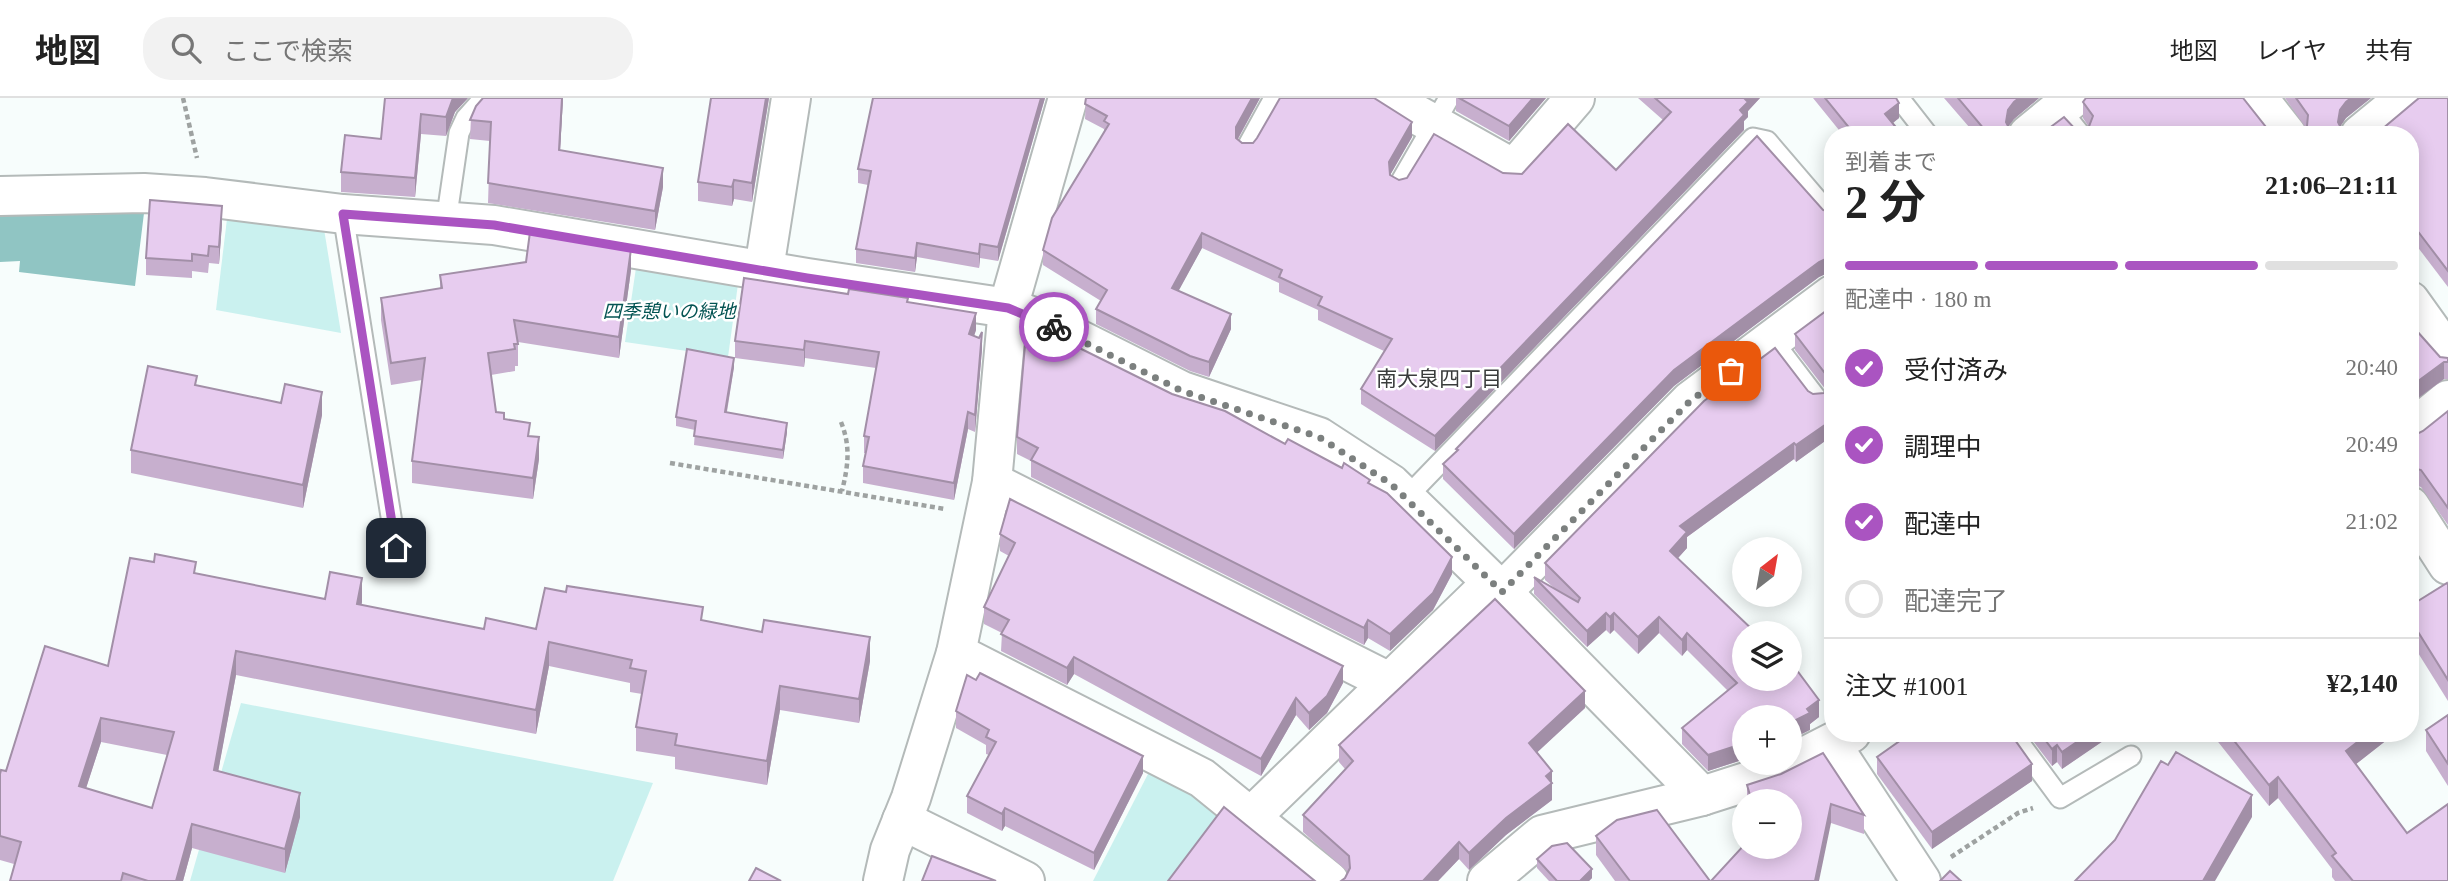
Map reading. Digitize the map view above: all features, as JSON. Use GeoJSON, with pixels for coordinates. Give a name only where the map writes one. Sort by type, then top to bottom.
{"type":"FeatureCollection","features":[{"type":"Feature","properties":{"kind":"street"},"geometry":{"type":"LineString","coordinates":[[764,269],[791,98]]}},
{"type":"Feature","properties":{"kind":"street"},"geometry":{"type":"LineString","coordinates":[[883,881],[890,850],[956,653],[988,499],[1008,308],[1068,98]]}},
{"type":"Feature","properties":{"kind":"street"},"geometry":{"type":"LineString","coordinates":[[1387,98],[1442,111],[1514,169],[1575,98]]}},
{"type":"Feature","properties":{"kind":"street"},"geometry":{"type":"LineString","coordinates":[[2258,98],[2280,126]]}},
{"type":"Feature","properties":{"kind":"street"},"geometry":{"type":"LineString","coordinates":[[2371,126],[2405,98]]}},
{"type":"Feature","properties":{"kind":"street"},"geometry":{"type":"LineString","coordinates":[[2046,126],[2071,114]]}},
{"type":"Feature","properties":{"kind":"street"},"geometry":{"type":"LineString","coordinates":[[0,196],[139,192],[205,197],[343,214],[494,225],[807,278],[1008,308],[1034,317],[1182,391],[1319,437],[1391,484],[1497,587],[1702,796]]}},
{"type":"Feature","properties":{"kind":"street"},"geometry":{"type":"LineString","coordinates":[[1251,817],[1391,683],[1497,587],[1690,401],[1824,301]]}},
{"type":"Feature","properties":{"kind":"street"},"geometry":{"type":"LineString","coordinates":[[2419,314],[2448,354]]}},
{"type":"Feature","properties":{"kind":"street"},"geometry":{"type":"LineString","coordinates":[[2419,424],[2448,400]]}},
{"type":"Feature","properties":{"kind":"street"},"geometry":{"type":"LineString","coordinates":[[988,499],[1391,683]]}},
{"type":"Feature","properties":{"kind":"street"},"geometry":{"type":"LineString","coordinates":[[2419,520],[2448,565]]}},
{"type":"Feature","properties":{"kind":"street"},"geometry":{"type":"LineString","coordinates":[[956,653],[1202,778],[1329,881]]}},
{"type":"Feature","properties":{"kind":"street"},"geometry":{"type":"LineString","coordinates":[[1487,881],[1542,835],[1702,796],[1771,774],[1835,742]]}},
{"type":"Feature","properties":{"kind":"street"},"geometry":{"type":"LineString","coordinates":[[1843,742],[1934,870]]}},
{"type":"Feature","properties":{"kind":"street"},"geometry":{"type":"LineString","coordinates":[[902,820],[1025,881]]}},
{"type":"Feature","properties":{"kind":"lane"},"geometry":{"type":"LineString","coordinates":[[446,222],[458,133],[466,118],[484,98]]}},
{"type":"Feature","properties":{"kind":"lane"},"geometry":{"type":"LineString","coordinates":[[1247,147],[1274,98]]}},
{"type":"Feature","properties":{"kind":"lane"},"geometry":{"type":"LineString","coordinates":[[1899,98],[1921,126]]}},
{"type":"Feature","properties":{"kind":"lane"},"geometry":{"type":"LineString","coordinates":[[1400,183],[1442,111]]}},
{"type":"Feature","properties":{"kind":"lane"},"geometry":{"type":"LineString","coordinates":[[1405,499],[1754,138],[1767,141],[1824,208]]}},
{"type":"Feature","properties":{"kind":"lane"},"geometry":{"type":"LineString","coordinates":[[343,214],[396,548]]}},
{"type":"Feature","properties":{"kind":"lane"},"geometry":{"type":"LineString","coordinates":[[1772,340],[1817,400]]}},
{"type":"Feature","properties":{"kind":"lane"},"geometry":{"type":"LineString","coordinates":[[2019,742],[2060,798],[2131,756]]}},
{"type":"Feature","properties":{"kind":"path"},"geometry":{"type":"LineString","coordinates":[[183,98],[205,197]]}},
{"type":"Feature","properties":{"kind":"path"},"geometry":{"type":"LineString","coordinates":[[841,422],[848,440],[849,454],[842,491]]}},
{"type":"Feature","properties":{"kind":"path"},"geometry":{"type":"LineString","coordinates":[[670,463],[842,491],[988,499]]}},
{"type":"Feature","properties":{"kind":"path"},"geometry":{"type":"LineString","coordinates":[[1934,870],[2018,813],[2060,798]]}},
{"type":"Feature","properties":{"kind":"green space"},"geometry":{"type":"Polygon","coordinates":[[[227,219],[324,229],[341,333],[216,310],[227,219]]]}},
{"type":"Feature","properties":{"kind":"green space","name":"四季憩いの緑地"},"geometry":{"type":"Polygon","coordinates":[[[636,268],[738,284],[728,357],[625,342],[636,268]]]}},
{"type":"Feature","properties":{"kind":"green space"},"geometry":{"type":"Polygon","coordinates":[[[241,703],[653,783],[613,881],[190,881],[241,703]]]}},
{"type":"Feature","properties":{"kind":"green space"},"geometry":{"type":"Polygon","coordinates":[[[1149,772],[1189,791],[1224,819],[1175,881],[1093,881],[1149,772]]]}},
{"type":"Feature","properties":{"kind":"shaded area"},"geometry":{"type":"Polygon","coordinates":[[[145,205],[135,286],[19,272],[20,261],[0,262],[0,209],[145,205]]]}},
{"type":"Feature","properties":{"kind":"building"},"geometry":{"type":"Polygon","coordinates":[[[385,98],[453,98],[446,117],[421,114],[415,178],[341,172],[345,135],[381,139],[385,98]]]}},
{"type":"Feature","properties":{"kind":"building"},"geometry":{"type":"Polygon","coordinates":[[[483,98],[562,98],[559,150],[663,168],[655,211],[488,183],[491,122],[470,120],[483,98]]]}},
{"type":"Feature","properties":{"kind":"building"},"geometry":{"type":"Polygon","coordinates":[[[711,98],[766,98],[752,183],[734,180],[732,187],[698,182],[711,98]]]}},
{"type":"Feature","properties":{"kind":"building"},"geometry":{"type":"Polygon","coordinates":[[[873,98],[1041,98],[998,247],[980,244],[979,254],[917,243],[915,258],[856,249],[871,171],[858,169],[873,98]]]}},
{"type":"Feature","properties":{"kind":"building"},"geometry":{"type":"Polygon","coordinates":[[[1086,98],[1252,98],[1236,127],[1236,138],[1242,143],[1253,143],[1280,98],[1374,98],[1412,122],[1389,162],[1390,175],[1399,180],[1407,178],[1434,134],[1503,173],[1522,174],[1568,124],[1616,170],[1671,112],[1655,98],[1746,98],[1748,102],[1740,110],[1744,115],[1435,436],[1361,389],[1392,339],[1318,305],[1322,297],[1279,277],[1282,270],[1202,233],[1172,288],[1231,314],[1209,362],[1190,356],[1096,309],[1107,290],[1043,250],[1052,218],[1109,124],[1104,121],[1107,116],[1085,104],[1086,98]]]}},
{"type":"Feature","properties":{"kind":"building"},"geometry":{"type":"Polygon","coordinates":[[[1459,98],[1533,98],[1509,126],[1459,98]]]}},
{"type":"Feature","properties":{"kind":"building"},"geometry":{"type":"Polygon","coordinates":[[[1825,98],[1896,98],[1899,103],[1885,114],[1895,126],[1848,126],[1825,98]]]}},
{"type":"Feature","properties":{"kind":"building"},"geometry":{"type":"Polygon","coordinates":[[[1958,98],[2019,98],[2008,110],[2008,126],[1981,126],[1958,98]]]}},
{"type":"Feature","properties":{"kind":"building"},"geometry":{"type":"Polygon","coordinates":[[[2086,98],[2243,98],[2266,126],[2089,126],[2093,116],[2083,102],[2086,98]]]}},
{"type":"Feature","properties":{"kind":"building"},"geometry":{"type":"Polygon","coordinates":[[[2296,98],[2351,98],[2340,110],[2340,126],[2307,126],[2308,115],[2296,98]]]}},
{"type":"Feature","properties":{"kind":"building"},"geometry":{"type":"Polygon","coordinates":[[[2419,98],[2448,98],[2448,271],[2419,233],[2419,126],[2386,126],[2419,98]]]}},
{"type":"Feature","properties":{"kind":"building"},"geometry":{"type":"Polygon","coordinates":[[[2064,117],[2072,126],[2052,126],[2064,117]]]}},
{"type":"Feature","properties":{"kind":"building"},"geometry":{"type":"Polygon","coordinates":[[[1757,136],[1824,210],[1824,260],[1674,370],[1514,534],[1443,464],[1458,450],[1456,449],[1757,136]]]}},
{"type":"Feature","properties":{"kind":"building"},"geometry":{"type":"Polygon","coordinates":[[[150,200],[222,206],[219,247],[209,246],[208,256],[192,254],[192,261],[146,258],[150,200]]]}},
{"type":"Feature","properties":{"kind":"building"},"geometry":{"type":"Polygon","coordinates":[[[530,232],[631,249],[619,337],[514,320],[518,344],[514,344],[515,349],[488,353],[496,412],[504,413],[504,419],[530,423],[528,436],[539,437],[533,478],[412,461],[425,358],[391,363],[381,298],[442,288],[440,275],[526,262],[530,232]]]}},
{"type":"Feature","properties":{"kind":"building"},"geometry":{"type":"Polygon","coordinates":[[[744,278],[848,294],[849,289],[908,298],[907,302],[976,313],[969,334],[979,338],[982,332],[975,415],[968,412],[954,483],[863,466],[869,437],[864,436],[879,352],[805,341],[804,350],[735,341],[744,278]]]}},
{"type":"Feature","properties":{"kind":"building"},"geometry":{"type":"Polygon","coordinates":[[[1824,312],[1824,372],[1795,334],[1824,312]]]}},
{"type":"Feature","properties":{"kind":"building"},"geometry":{"type":"Polygon","coordinates":[[[1027,322],[1172,394],[1225,411],[1285,444],[1288,439],[1342,468],[1344,463],[1370,480],[1368,483],[1387,493],[1452,557],[1433,593],[1390,634],[1368,620],[1364,628],[1031,460],[1038,448],[1017,437],[1027,322]]]}},
{"type":"Feature","properties":{"kind":"building"},"geometry":{"type":"Polygon","coordinates":[[[2419,333],[2440,357],[2448,358],[2448,362],[2444,362],[2419,380],[2419,333]]]}},
{"type":"Feature","properties":{"kind":"building"},"geometry":{"type":"Polygon","coordinates":[[[1775,348],[1813,394],[1824,393],[1824,426],[1796,445],[1794,443],[1680,526],[1687,532],[1670,551],[1743,621],[1732,621],[1732,678],[1687,633],[1682,640],[1659,617],[1638,637],[1614,613],[1610,617],[1606,613],[1587,631],[1534,577],[1578,602],[1580,598],[1545,563],[1704,401],[1775,348]]]}},
{"type":"Feature","properties":{"kind":"building"},"geometry":{"type":"Polygon","coordinates":[[[687,349],[734,358],[725,412],[787,423],[783,450],[694,436],[696,421],[676,417],[687,349]]]}},
{"type":"Feature","properties":{"kind":"building"},"geometry":{"type":"Polygon","coordinates":[[[148,366],[197,376],[195,385],[281,403],[285,384],[322,392],[303,485],[131,450],[148,366]]]}},
{"type":"Feature","properties":{"kind":"building"},"geometry":{"type":"Polygon","coordinates":[[[2448,411],[2448,508],[2419,469],[2419,433],[2448,411]]]}},
{"type":"Feature","properties":{"kind":"building"},"geometry":{"type":"Polygon","coordinates":[[[1010,499],[1343,666],[1327,696],[1309,713],[1296,698],[1261,759],[1074,657],[1067,668],[1001,634],[1009,620],[984,607],[1015,543],[1000,534],[1010,499]]]}},
{"type":"Feature","properties":{"kind":"building"},"geometry":{"type":"Polygon","coordinates":[[[155,554],[196,562],[194,573],[325,599],[330,572],[362,578],[357,604],[484,629],[486,618],[536,629],[545,588],[566,592],[567,586],[703,607],[701,620],[762,632],[764,620],[870,637],[859,699],[780,686],[767,761],[675,745],[677,734],[636,727],[646,671],[630,668],[632,660],[549,642],[536,710],[236,651],[214,770],[300,793],[285,849],[192,824],[176,881],[148,881],[123,873],[121,881],[10,881],[21,842],[0,836],[0,774],[1,770],[6,771],[45,646],[108,666],[130,558],[154,562],[155,554]],[[101,718],[79,786],[152,808],[174,732],[101,718]]]}},
{"type":"Feature","properties":{"kind":"building"},"geometry":{"type":"Polygon","coordinates":[[[2447,583],[2448,680],[2419,633],[2419,600],[2447,583]]]}},
{"type":"Feature","properties":{"kind":"building"},"geometry":{"type":"Polygon","coordinates":[[[1495,599],[1585,691],[1529,743],[1552,771],[1546,776],[1552,783],[1506,818],[1469,853],[1459,842],[1423,881],[1341,881],[1350,868],[1349,856],[1303,815],[1353,761],[1339,745],[1495,599]]]}},
{"type":"Feature","properties":{"kind":"building"},"geometry":{"type":"Polygon","coordinates":[[[980,673],[1143,756],[1094,853],[1005,808],[1002,814],[967,796],[996,742],[986,737],[989,730],[956,711],[967,675],[976,680],[980,673]]]}},
{"type":"Feature","properties":{"kind":"building"},"geometry":{"type":"Polygon","coordinates":[[[1802,677],[1819,700],[1807,709],[1810,713],[1802,717],[1802,705],[1732,705],[1732,747],[1708,755],[1682,728],[1732,687],[1732,691],[1802,691],[1802,677]]]}},
{"type":"Feature","properties":{"kind":"building"},"geometry":{"type":"Polygon","coordinates":[[[2448,715],[2448,764],[2426,730],[2448,715]]]}},
{"type":"Feature","properties":{"kind":"building"},"geometry":{"type":"Polygon","coordinates":[[[1898,742],[2016,742],[2032,764],[1932,832],[1877,757],[1898,742]]]}},
{"type":"Feature","properties":{"kind":"building"},"geometry":{"type":"Polygon","coordinates":[[[2047,742],[2077,742],[2062,752],[2057,745],[2052,749],[2047,742]]]}},
{"type":"Feature","properties":{"kind":"building"},"geometry":{"type":"Polygon","coordinates":[[[2235,742],[2358,742],[2346,751],[2407,833],[2448,804],[2448,881],[2353,881],[2332,856],[2336,853],[2278,777],[2269,785],[2235,742]]]}},
{"type":"Feature","properties":{"kind":"building"},"geometry":{"type":"Polygon","coordinates":[[[2176,752],[2252,795],[2203,881],[2075,881],[2115,840],[2161,761],[2168,765],[2176,752]]]}},
{"type":"Feature","properties":{"kind":"building"},"geometry":{"type":"Polygon","coordinates":[[[1823,753],[1864,815],[1831,804],[1815,881],[1711,881],[1732,858],[1802,859],[1802,789],[1748,789],[1747,785],[1778,775],[1802,775],[1802,764],[1823,753]]]}},
{"type":"Feature","properties":{"kind":"building"},"geometry":{"type":"Polygon","coordinates":[[[1224,807],[1315,881],[1168,881],[1224,807]]]}},
{"type":"Feature","properties":{"kind":"building"},"geometry":{"type":"Polygon","coordinates":[[[1657,810],[1710,881],[1630,881],[1596,836],[1617,820],[1657,810]]]}},
{"type":"Feature","properties":{"kind":"building"},"geometry":{"type":"Polygon","coordinates":[[[1567,843],[1592,869],[1580,881],[1557,881],[1537,859],[1552,846],[1567,843]]]}},
{"type":"Feature","properties":{"kind":"building"},"geometry":{"type":"Polygon","coordinates":[[[932,856],[996,881],[922,881],[932,856]]]}},
{"type":"Feature","properties":{"kind":"building"},"geometry":{"type":"Polygon","coordinates":[[[756,868],[781,881],[749,881],[756,868]]]}},
{"type":"Feature","properties":{"kind":"building"},"geometry":{"type":"Polygon","coordinates":[[[1950,871],[1961,881],[1940,881],[1950,871]]]}},
{"type":"Feature","properties":{"kind":"way so far"},"geometry":{"type":"LineString","coordinates":[[1054,327],[1182,391],[1319,437],[1391,484],[1502,592],[1683,412],[1690,401],[1731,371]]}},
{"type":"Feature","properties":{"kind":"district","name":"南大泉四丁目"},"geometry":{"type":"Point","coordinates":[1439,379]}},
{"type":"Feature","properties":{"kind":"route"},"geometry":{"type":"LineString","coordinates":[[396,548],[343,214],[494,225],[807,278],[1008,308],[1054,327]]}}]}
